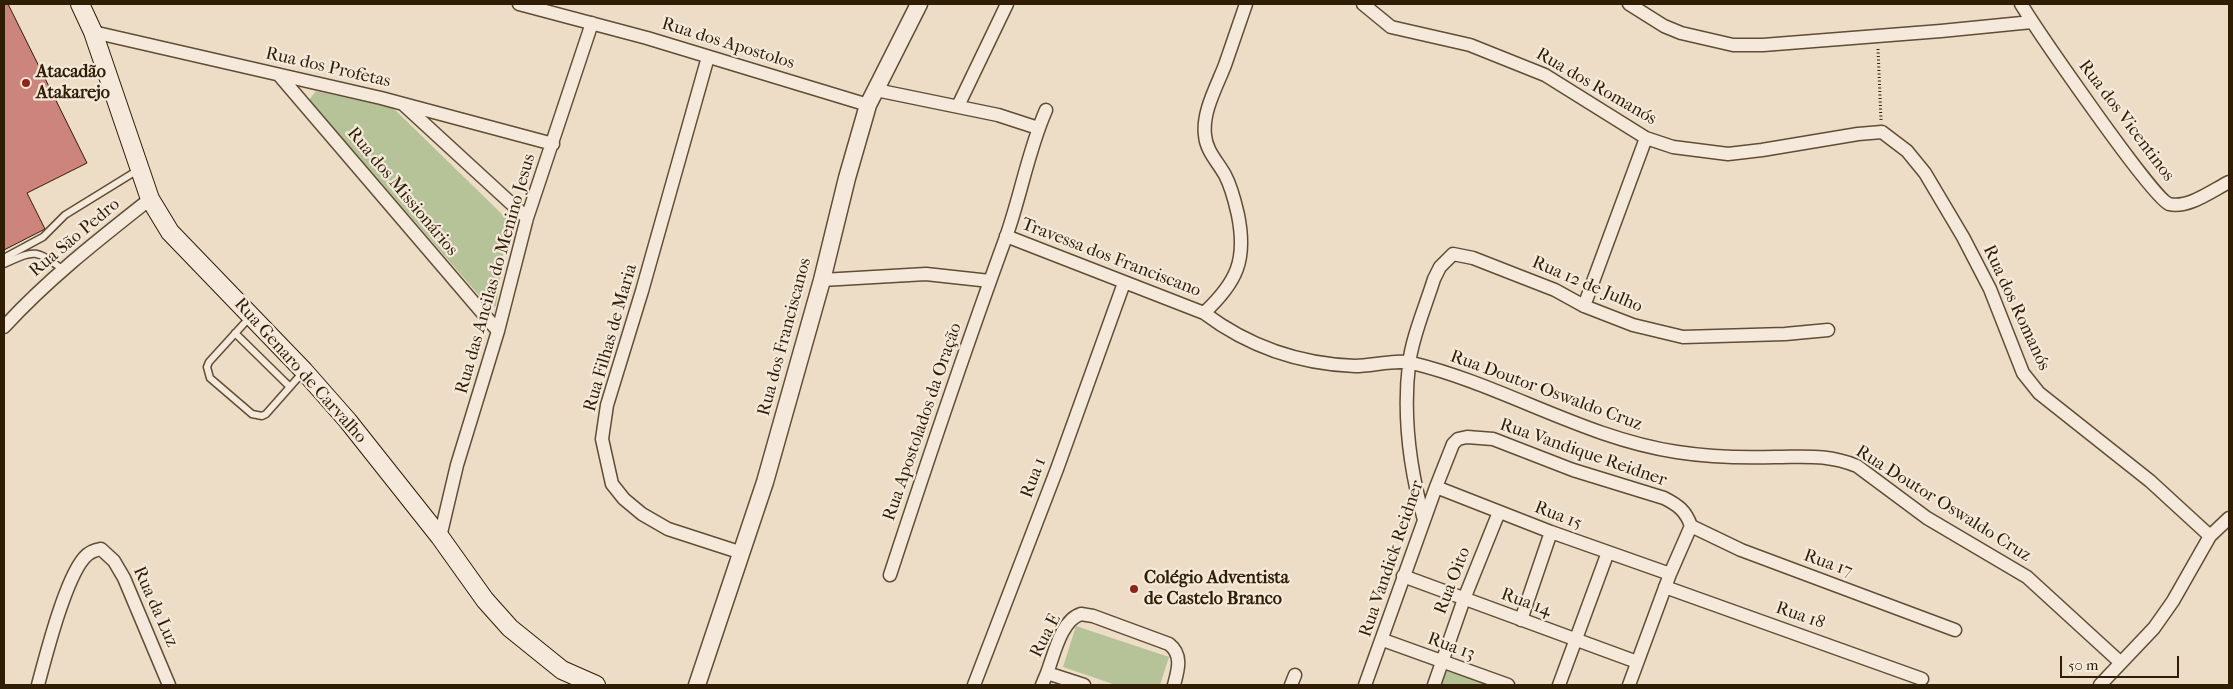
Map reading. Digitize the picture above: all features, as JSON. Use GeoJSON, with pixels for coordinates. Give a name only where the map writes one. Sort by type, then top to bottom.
{"type":"FeatureCollection","features":[{"type":"Feature","properties":{"kind":"main road","name":"Rua Genaro de Carvalho"},"geometry":{"type":"LineString","coordinates":[[80,4],[93,32],[138,170],[150,199],[170,232],[304,371],[348,421],[440,537],[485,600],[510,628],[562,670],[596,685]]}},
{"type":"Feature","properties":{"kind":"street","name":"Rua dos Apostolos"},"geometry":{"type":"LineString","coordinates":[[519,4],[708,57],[868,105]]}},
{"type":"Feature","properties":{"kind":"street","name":"Rua dos Franciscanos"},"geometry":{"type":"LineString","coordinates":[[698,685],[765,482],[822,280],[847,178],[868,105],[919,4]]}},
{"type":"Feature","properties":{"kind":"street"},"geometry":{"type":"LineString","coordinates":[[958,106],[1007,4]]}},
{"type":"Feature","properties":{"kind":"street"},"geometry":{"type":"LineString","coordinates":[[1204,313],[1231,283],[1239,268],[1242,253],[1242,235],[1234,196],[1225,175],[1209,151],[1204,135],[1206,114],[1246,4]]}},
{"type":"Feature","properties":{"kind":"street","name":"Rua dos Romanós"},"geometry":{"type":"LineString","coordinates":[[1363,4],[1391,27],[1470,45],[1545,75],[1646,138],[1673,147],[1728,154],[1882,132],[1906,151],[1925,173],[1963,237],[1990,289],[2023,373],[2039,393],[2150,481],[2210,536]]}},
{"type":"Feature","properties":{"kind":"street"},"geometry":{"type":"LineString","coordinates":[[1630,4],[1664,26],[1681,33],[1732,45],[1763,45],[2032,22]]}},
{"type":"Feature","properties":{"kind":"street","name":"Rua dos Vicentinos"},"geometry":{"type":"LineString","coordinates":[[2021,4],[2107,127],[2153,188],[2167,203],[2178,205],[2229,182]]}},
{"type":"Feature","properties":{"kind":"street","name":"Rua das Ancilas do Menino Jesus"},"geometry":{"type":"LineString","coordinates":[[440,537],[457,465],[498,331],[527,218],[592,24]]}},
{"type":"Feature","properties":{"kind":"street","name":"Rua dos Profetas"},"geometry":{"type":"LineString","coordinates":[[93,32],[279,74],[553,144]]}},
{"type":"Feature","properties":{"kind":"street","name":"Rua Filhas de Maria"},"geometry":{"type":"LineString","coordinates":[[708,57],[642,291],[607,405],[602,439],[612,484],[624,499],[642,514],[668,529],[742,553]]}},
{"type":"Feature","properties":{"kind":"street","name":"Rua dos Missionários"},"geometry":{"type":"LineString","coordinates":[[279,74],[498,331]]}},
{"type":"Feature","properties":{"kind":"street"},"geometry":{"type":"LineString","coordinates":[[876,90],[998,115],[1038,128]]}},
{"type":"Feature","properties":{"kind":"street"},"geometry":{"type":"LineString","coordinates":[[402,104],[527,218]]}},
{"type":"Feature","properties":{"kind":"street","name":"Rua Apostolados da Oração"},"geometry":{"type":"LineString","coordinates":[[890,575],[935,436],[1006,236],[1038,128],[1046,110]]}},
{"type":"Feature","properties":{"kind":"street"},"geometry":{"type":"LineString","coordinates":[[1584,306],[1646,138]]}},
{"type":"Feature","properties":{"kind":"street","name":"Rua São Pedro"},"geometry":{"type":"LineString","coordinates":[[4,327],[32,296],[62,269],[150,199]]}},
{"type":"Feature","properties":{"kind":"street","name":"Travessa dos Franciscano"},"geometry":{"type":"LineString","coordinates":[[1006,236],[1204,313],[1224,328],[1254,344],[1286,355],[1355,366],[1409,362]]}},
{"type":"Feature","properties":{"kind":"street","name":"Rua 12 de Julho"},"geometry":{"type":"LineString","coordinates":[[1409,362],[1434,279],[1440,267],[1454,254],[1473,258],[1555,290],[1584,306],[1632,325],[1683,337],[1785,334],[1828,330]]}},
{"type":"Feature","properties":{"kind":"street"},"geometry":{"type":"LineString","coordinates":[[822,280],[926,274],[990,281]]}},
{"type":"Feature","properties":{"kind":"street","name":"Rua 1"},"geometry":{"type":"LineString","coordinates":[[974,685],[1057,469],[1124,283]]}},
{"type":"Feature","properties":{"kind":"street"},"geometry":{"type":"LineString","coordinates":[[1409,362],[1409,429],[1416,491],[1424,520]]}},
{"type":"Feature","properties":{"kind":"street","name":"Rua Doutor Oswaldo Cruz"},"geometry":{"type":"LineString","coordinates":[[1409,362],[1472,380],[1608,436],[1648,447],[1708,456],[1832,457],[1857,466],[1927,518],[2027,577],[2121,663]]}},
{"type":"Feature","properties":{"kind":"street","name":"Rua Vandique Reidner"},"geometry":{"type":"LineString","coordinates":[[1453,444],[1458,438],[1493,439],[1574,470],[1664,498],[1677,504],[1684,510],[1691,526]]}},
{"type":"Feature","properties":{"kind":"street","name":"Rua Vandick Reidner"},"geometry":{"type":"LineString","coordinates":[[1365,685],[1453,444]]}},
{"type":"Feature","properties":{"kind":"street","name":"Rua 15"},"geometry":{"type":"LineString","coordinates":[[1436,487],[1608,552],[1668,581]]}},
{"type":"Feature","properties":{"kind":"street","name":"Rua Oito"},"geometry":{"type":"LineString","coordinates":[[1434,685],[1464,598],[1498,512]]}},
{"type":"Feature","properties":{"kind":"street"},"geometry":{"type":"LineString","coordinates":[[2100,685],[2154,628],[2173,602],[2210,536],[2229,518]]}},
{"type":"Feature","properties":{"kind":"street"},"geometry":{"type":"LineString","coordinates":[[1629,685],[1691,526]]}},
{"type":"Feature","properties":{"kind":"street","name":"Rua 17"},"geometry":{"type":"LineString","coordinates":[[1691,526],[1740,550],[1955,630]]}},
{"type":"Feature","properties":{"kind":"street"},"geometry":{"type":"LineString","coordinates":[[1521,620],[1551,532]]}},
{"type":"Feature","properties":{"kind":"street","name":"Rua da Luz"},"geometry":{"type":"LineString","coordinates":[[38,685],[56,625],[77,567],[93,550],[101,549],[114,560],[124,578],[169,685]]}},
{"type":"Feature","properties":{"kind":"street"},"geometry":{"type":"LineString","coordinates":[[1559,685],[1608,552]]}},
{"type":"Feature","properties":{"kind":"street","name":"Rua 14"},"geometry":{"type":"LineString","coordinates":[[1404,576],[1637,662]]}},
{"type":"Feature","properties":{"kind":"street","name":"Rua 18"},"geometry":{"type":"LineString","coordinates":[[1668,581],[1922,679]]}},
{"type":"Feature","properties":{"kind":"street","name":"Rua E"},"geometry":{"type":"LineString","coordinates":[[1084,685],[1047,673],[1062,633],[1070,620],[1081,614],[1093,616],[1169,644],[1174,649],[1180,662],[1174,685]]}},
{"type":"Feature","properties":{"kind":"street","name":"Rua 13"},"geometry":{"type":"LineString","coordinates":[[1383,640],[1508,685]]}},
{"type":"Feature","properties":{"kind":"street"},"geometry":{"type":"LineString","coordinates":[[1042,685],[1047,673]]}},
{"type":"Feature","properties":{"kind":"lane"},"geometry":{"type":"LineString","coordinates":[[4,258],[43,237],[65,215],[138,170]]}},
{"type":"Feature","properties":{"kind":"lane"},"geometry":{"type":"LineString","coordinates":[[4,264],[34,252],[42,254],[62,269]]}},
{"type":"Feature","properties":{"kind":"lane"},"geometry":{"type":"LineString","coordinates":[[251,316],[209,362],[207,367],[210,378],[252,414],[257,416],[266,414],[304,371]]}},
{"type":"Feature","properties":{"kind":"lane"},"geometry":{"type":"LineString","coordinates":[[235,333],[290,387]]}},
{"type":"Feature","properties":{"kind":"path"},"geometry":{"type":"LineString","coordinates":[[1877,36],[1882,132]]}},
{"type":"Feature","properties":{"kind":"green space"},"geometry":{"type":"Polygon","coordinates":[[[316,91],[393,108],[508,220],[496,306],[490,308],[309,100],[316,91]]]}},
{"type":"Feature","properties":{"kind":"green space"},"geometry":{"type":"Polygon","coordinates":[[[1076,626],[1169,657],[1160,685],[1116,685],[1063,667],[1076,626]]]}},
{"type":"Feature","properties":{"kind":"green space"},"geometry":{"type":"Polygon","coordinates":[[[1444,670],[1488,685],[1439,685],[1444,670]]]}},
{"type":"Feature","properties":{"kind":"building","name":"Atacadão Atakarejo"},"geometry":{"type":"Polygon","coordinates":[[[4,4],[8,4],[87,163],[27,193],[45,229],[4,250],[4,4]]]}},
{"type":"Feature","properties":{"kind":"place","name":"Atacadão Atakarejo"},"geometry":{"type":"Point","coordinates":[26,83]}},
{"type":"Feature","properties":{"kind":"place","name":"Colégio Adventista de Castelo Branco"},"geometry":{"type":"Point","coordinates":[1134,589]}}]}
